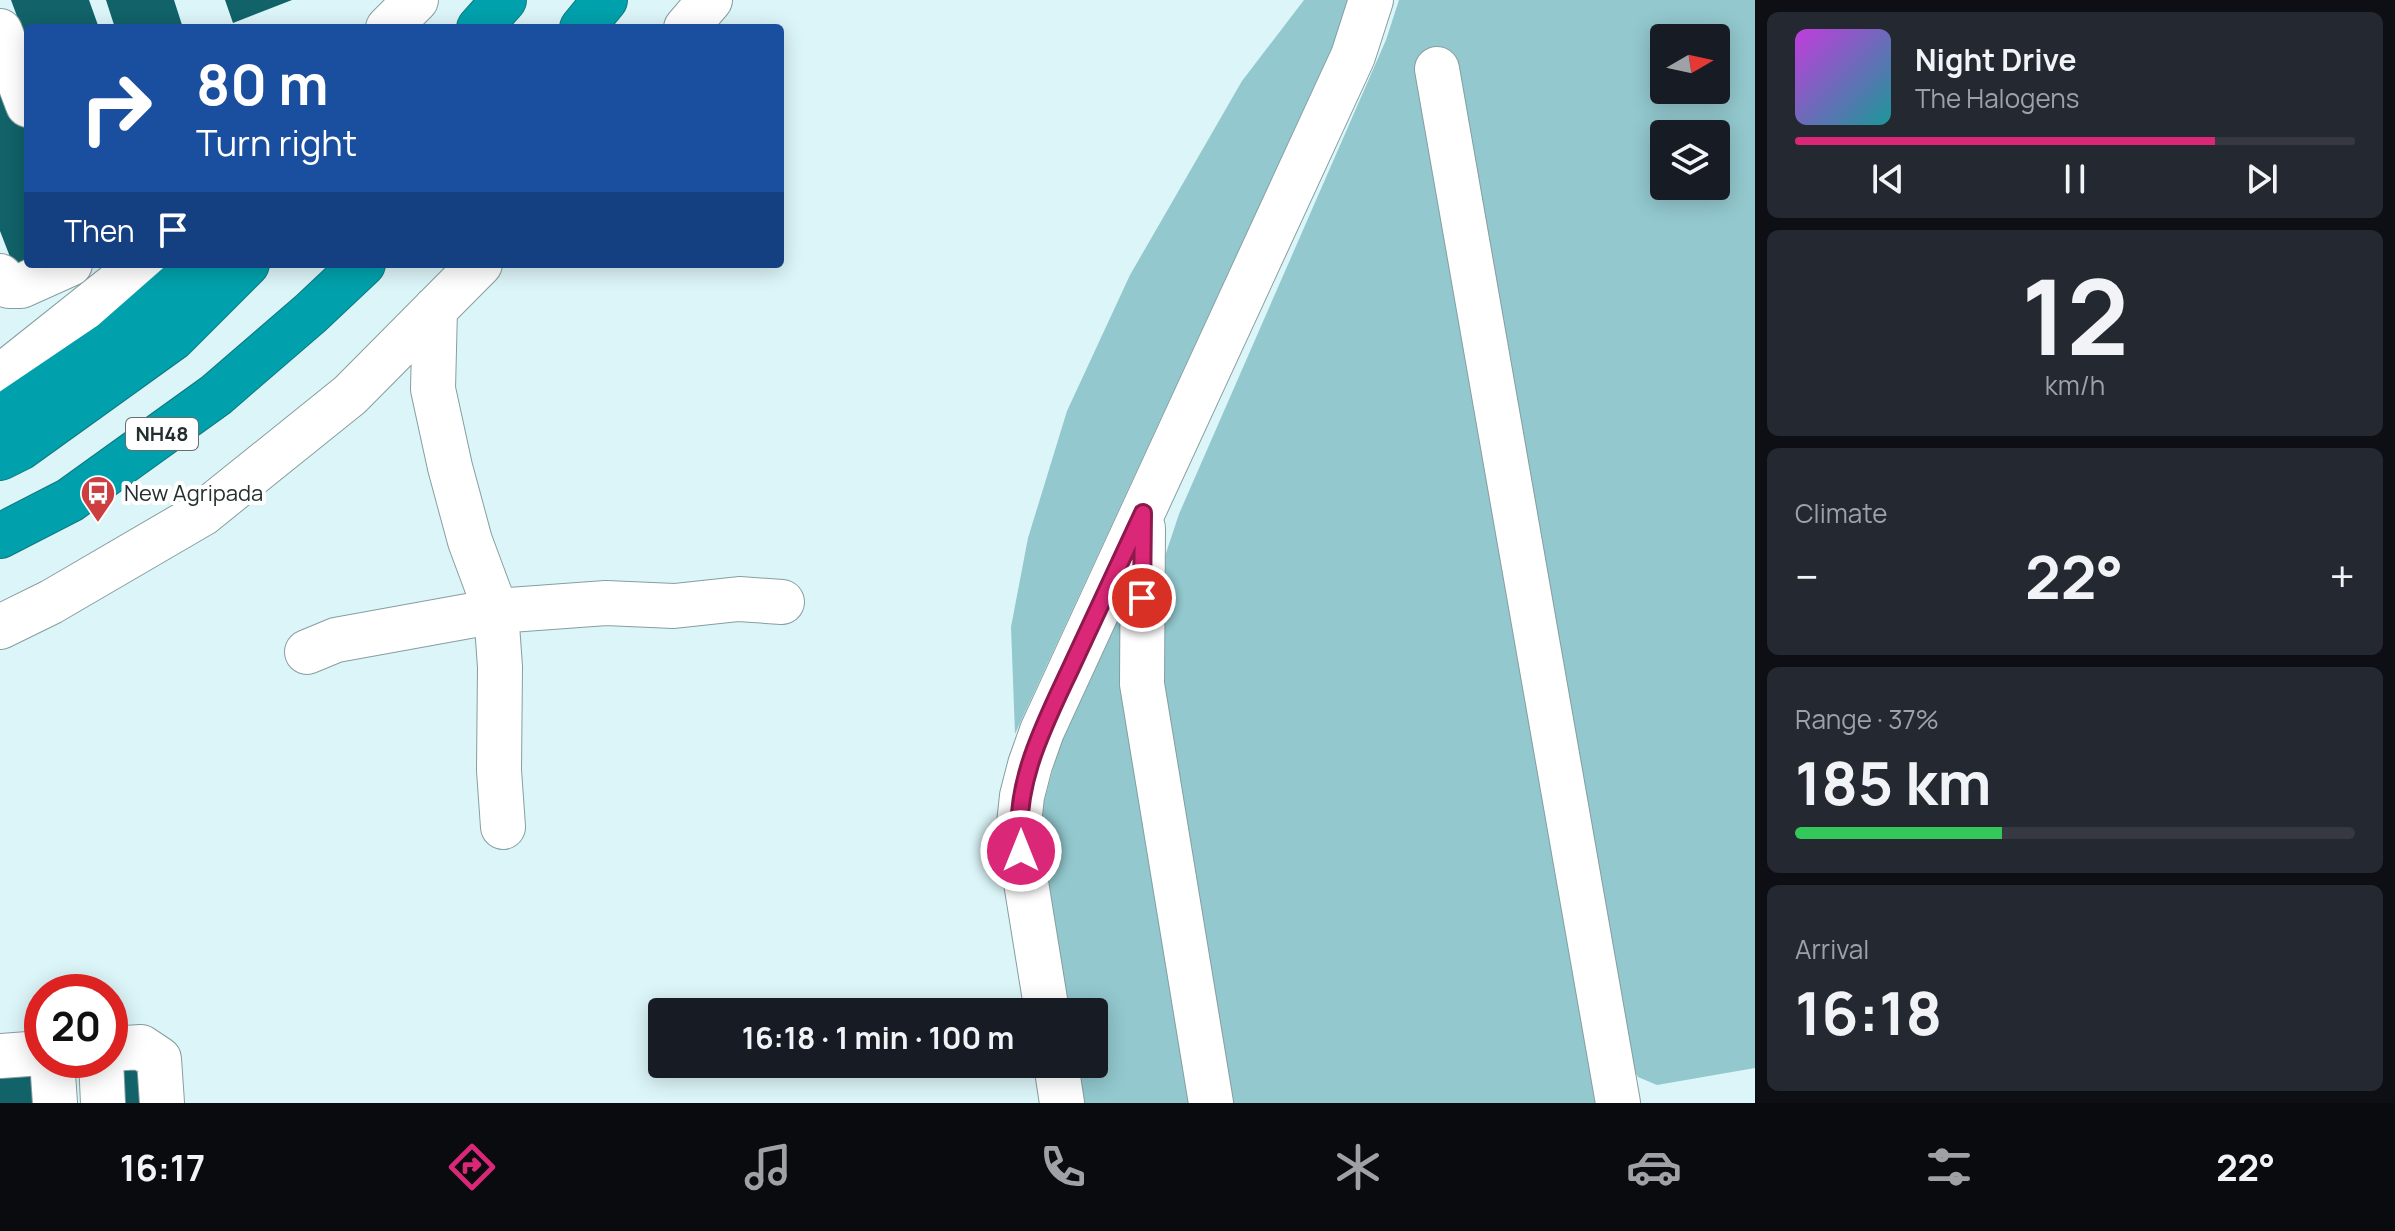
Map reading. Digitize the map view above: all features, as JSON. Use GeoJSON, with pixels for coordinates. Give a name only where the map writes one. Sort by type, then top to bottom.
{"type":"FeatureCollection","features":[{"type":"Feature","properties":{"kind":"highway"},"geometry":{"type":"LineString","coordinates":[[483,24],[504,0]]}},
{"type":"Feature","properties":{"kind":"highway"},"geometry":{"type":"LineString","coordinates":[[585,24],[605,0]]}},
{"type":"Feature","properties":{"kind":"highway"},"geometry":{"type":"LineString","coordinates":[[0,418],[111,343],[196,268]]}},
{"type":"Feature","properties":{"kind":"highway"},"geometry":{"type":"LineString","coordinates":[[0,458],[20,448],[173,338],[243,268]]}},
{"type":"Feature","properties":{"kind":"highway","name":"NH48"},"geometry":{"type":"LineString","coordinates":[[0,536],[70,500],[216,395],[359,268]]}},
{"type":"Feature","properties":{"kind":"street"},"geometry":{"type":"LineString","coordinates":[[392,24],[416,0]]}},
{"type":"Feature","properties":{"kind":"street"},"geometry":{"type":"LineString","coordinates":[[689,24],[710,0]]}},
{"type":"Feature","properties":{"kind":"street"},"geometry":{"type":"LineString","coordinates":[[1045,998],[1018,833],[1022,796],[1042,731],[1353,56],[1371,0]]}},
{"type":"Feature","properties":{"kind":"street"},"geometry":{"type":"LineString","coordinates":[[0,31],[24,94]]}},
{"type":"Feature","properties":{"kind":"street"},"geometry":{"type":"LineString","coordinates":[[1437,69],[1618,1103]]}},
{"type":"Feature","properties":{"kind":"street"},"geometry":{"type":"LineString","coordinates":[[0,276],[9,286],[21,286],[61,268]]}},
{"type":"Feature","properties":{"kind":"street"},"geometry":{"type":"LineString","coordinates":[[0,377],[137,268]]}},
{"type":"Feature","properties":{"kind":"street"},"geometry":{"type":"LineString","coordinates":[[0,627],[51,602],[202,514],[350,395],[476,268]]}},
{"type":"Feature","properties":{"kind":"street"},"geometry":{"type":"LineString","coordinates":[[435,309],[433,389],[470,541],[496,611],[503,827]]}},
{"type":"Feature","properties":{"kind":"street"},"geometry":{"type":"LineString","coordinates":[[1143,513],[1142,684],[1211,1103]]}},
{"type":"Feature","properties":{"kind":"street"},"geometry":{"type":"LineString","coordinates":[[307,652],[336,640],[496,611],[606,603],[674,606],[739,599],[782,602]]}},
{"type":"Feature","properties":{"kind":"street"},"geometry":{"type":"LineString","coordinates":[[128,1048],[141,1047],[159,1059],[162,1103]]}},
{"type":"Feature","properties":{"kind":"street"},"geometry":{"type":"LineString","coordinates":[[0,1056],[24,1054]]}},
{"type":"Feature","properties":{"kind":"street"},"geometry":{"type":"LineString","coordinates":[[53,1078],[55,1103]]}},
{"type":"Feature","properties":{"kind":"street"},"geometry":{"type":"LineString","coordinates":[[102,1078],[103,1103]]}},
{"type":"Feature","properties":{"kind":"street"},"geometry":{"type":"LineString","coordinates":[[1058,1078],[1062,1103]]}},
{"type":"Feature","properties":{"kind":"shaded area"},"geometry":{"type":"Polygon","coordinates":[[[1304,0],[1352,0],[1015,734],[1011,627],[1028,538],[1067,411],[1130,275],[1242,81],[1304,0]]]}},
{"type":"Feature","properties":{"kind":"shaded area"},"geometry":{"type":"Polygon","coordinates":[[[1399,0],[1755,0],[1755,1068],[1657,1085],[1638,1077],[1625,1053],[1600,1103],[1222,1103],[1167,761],[1159,574],[1179,514],[1386,40],[1399,0]]]}},
{"type":"Feature","properties":{"kind":"shaded area"},"geometry":{"type":"Polygon","coordinates":[[[1134,579],[1201,1103],[1083,1103],[1079,1078],[1108,1078],[1108,998],[1066,998],[1040,843],[1039,820],[1062,736],[1134,579]]]}},
{"type":"Feature","properties":{"kind":"building"},"geometry":{"type":"Polygon","coordinates":[[[11,0],[89,0],[98,24],[24,24],[24,35],[11,0]]]}},
{"type":"Feature","properties":{"kind":"building"},"geometry":{"type":"Polygon","coordinates":[[[106,0],[174,0],[182,24],[114,24],[106,0]]]}},
{"type":"Feature","properties":{"kind":"building"},"geometry":{"type":"Polygon","coordinates":[[[225,0],[292,0],[233,23],[225,0]]]}},
{"type":"Feature","properties":{"kind":"building"},"geometry":{"type":"Polygon","coordinates":[[[0,49],[24,111],[26,268],[19,280],[0,231],[0,49]]]}},
{"type":"Feature","properties":{"kind":"building"},"geometry":{"type":"Polygon","coordinates":[[[151,1064],[153,1103],[108,1103],[106,1078],[128,1078],[128,1065],[151,1064]]]}},
{"type":"Feature","properties":{"kind":"building"},"geometry":{"type":"Polygon","coordinates":[[[0,1078],[47,1078],[48,1103],[0,1103],[0,1078]]]}},
{"type":"Feature","properties":{"kind":"place","name":"New Agripada"},"geometry":{"type":"Point","coordinates":[98,524]}},
{"type":"Feature","properties":{"kind":"route"},"geometry":{"type":"LineString","coordinates":[[1021,851],[1018,833],[1022,796],[1042,731],[1143,513],[1142,598]]}}]}
